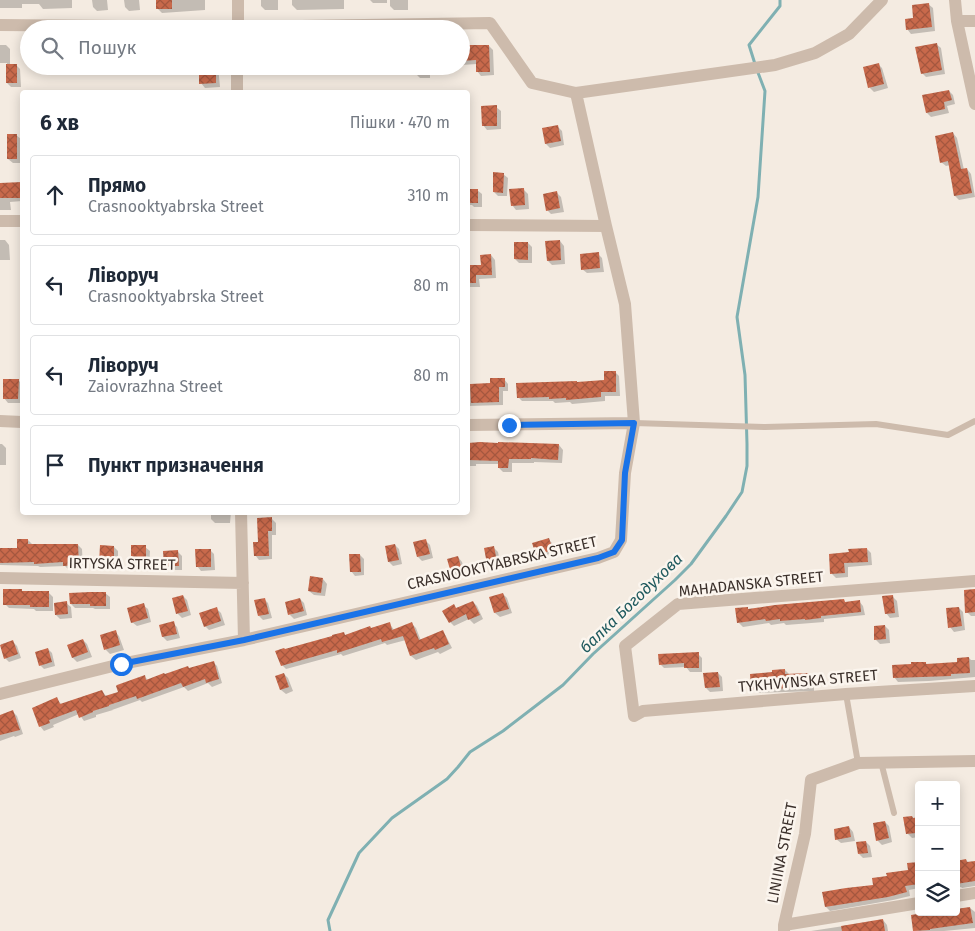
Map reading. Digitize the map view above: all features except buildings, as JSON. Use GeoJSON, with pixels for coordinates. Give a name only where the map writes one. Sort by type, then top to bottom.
{"type":"FeatureCollection","features":[{"type":"Feature","properties":{"kind":"street"},"geometry":{"type":"LineString","coordinates":[[238,0],[238,20]]}},
{"type":"Feature","properties":{"kind":"street"},"geometry":{"type":"LineString","coordinates":[[470,23],[490,23],[532,83],[576,93],[774,65],[815,53],[849,34],[882,0]]}},
{"type":"Feature","properties":{"kind":"street"},"geometry":{"type":"LineString","coordinates":[[955,0],[957,21],[975,104]]}},
{"type":"Feature","properties":{"kind":"street"},"geometry":{"type":"LineString","coordinates":[[957,21],[975,21]]}},
{"type":"Feature","properties":{"kind":"street"},"geometry":{"type":"LineString","coordinates":[[0,25],[20,25]]}},
{"type":"Feature","properties":{"kind":"street"},"geometry":{"type":"LineString","coordinates":[[237,75],[237,90]]}},
{"type":"Feature","properties":{"kind":"street","name":"CRASNOOKTYABRSKA STREET"},"geometry":{"type":"LineString","coordinates":[[0,694],[121,664],[244,640],[598,558],[614,552],[622,540],[625,473],[634,423],[625,304],[576,93]]}},
{"type":"Feature","properties":{"kind":"street"},"geometry":{"type":"LineString","coordinates":[[0,221],[20,221]]}},
{"type":"Feature","properties":{"kind":"street"},"geometry":{"type":"LineString","coordinates":[[470,225],[606,226]]}},
{"type":"Feature","properties":{"kind":"street"},"geometry":{"type":"LineString","coordinates":[[0,422],[20,422]]}},
{"type":"Feature","properties":{"kind":"street"},"geometry":{"type":"LineString","coordinates":[[470,425],[634,423]]}},
{"type":"Feature","properties":{"kind":"street"},"geometry":{"type":"LineString","coordinates":[[241,515],[244,640]]}},
{"type":"Feature","properties":{"kind":"street","name":"IRTYSKA STREET"},"geometry":{"type":"LineString","coordinates":[[0,578],[243,583]]}},
{"type":"Feature","properties":{"kind":"street","name":"MAHADANSKA STREET"},"geometry":{"type":"LineString","coordinates":[[644,711],[634,716],[625,646],[678,604],[975,581]]}},
{"type":"Feature","properties":{"kind":"street","name":"TYKHVYNSKA STREET"},"geometry":{"type":"LineString","coordinates":[[644,711],[846,694],[975,686]]}},
{"type":"Feature","properties":{"kind":"street"},"geometry":{"type":"LineString","coordinates":[[858,763],[975,761]]}},
{"type":"Feature","properties":{"kind":"street","name":"LINIINA STREET"},"geometry":{"type":"LineString","coordinates":[[784,928],[805,834],[811,780],[858,763]]}},
{"type":"Feature","properties":{"kind":"street"},"geometry":{"type":"LineString","coordinates":[[960,895],[975,893]]}},
{"type":"Feature","properties":{"kind":"street"},"geometry":{"type":"LineString","coordinates":[[784,928],[915,903]]}},
{"type":"Feature","properties":{"kind":"lane"},"geometry":{"type":"LineString","coordinates":[[634,423],[765,427],[876,424],[948,435],[975,421]]}},
{"type":"Feature","properties":{"kind":"lane"},"geometry":{"type":"LineString","coordinates":[[846,694],[858,763]]}},
{"type":"Feature","properties":{"kind":"lane"},"geometry":{"type":"LineString","coordinates":[[881,762],[894,813]]}},
{"type":"Feature","properties":{"kind":"waterway","name":"балка Богодухова"},"geometry":{"type":"LineString","coordinates":[[755,64],[749,45],[780,6],[780,0]]}},
{"type":"Feature","properties":{"kind":"waterway","name":"балка Богодухова"},"geometry":{"type":"LineString","coordinates":[[330,931],[328,920],[359,853],[392,818],[447,779],[470,752],[503,731],[563,685],[593,654],[675,580],[691,564],[742,492],[747,466],[747,444],[745,375],[737,317],[758,197],[765,91],[757,70]]}},
{"type":"Feature","properties":{"kind":"route"},"geometry":{"type":"LineString","coordinates":[[121,664],[244,640],[598,558],[614,552],[622,540],[625,473],[634,423],[509,425]]}}]}
